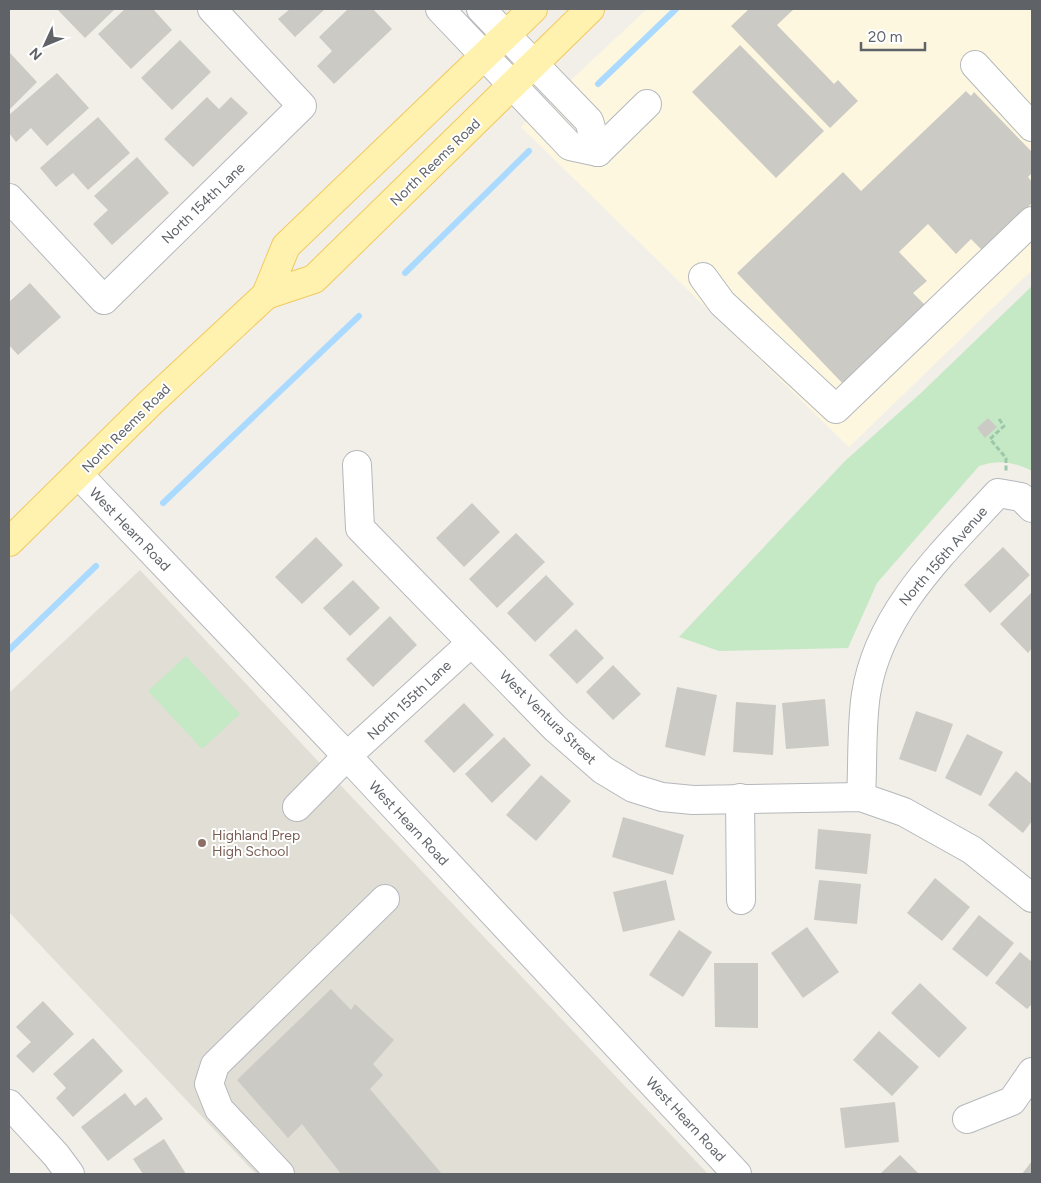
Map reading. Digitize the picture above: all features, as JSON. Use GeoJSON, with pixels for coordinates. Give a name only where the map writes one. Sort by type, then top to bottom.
{"type":"FeatureCollection","features":[{"type":"Feature","properties":{"kind":"main road","name":"North Reems Road"},"geometry":{"type":"LineString","coordinates":[[266,295],[286,246],[533,9]]}},
{"type":"Feature","properties":{"kind":"main road","name":"North Reems Road"},"geometry":{"type":"LineString","coordinates":[[9,542],[149,404],[266,295],[314,279],[590,9]]}},
{"type":"Feature","properties":{"kind":"street","name":"North 154th Lane"},"geometry":{"type":"LineString","coordinates":[[9,198],[104,300],[302,106],[212,9]]}},
{"type":"Feature","properties":{"kind":"street"},"geometry":{"type":"LineString","coordinates":[[440,9],[570,146],[598,152]]}},
{"type":"Feature","properties":{"kind":"street"},"geometry":{"type":"LineString","coordinates":[[481,9],[589,121],[598,152]]}},
{"type":"Feature","properties":{"kind":"street"},"geometry":{"type":"LineString","coordinates":[[975,65],[1032,127]]}},
{"type":"Feature","properties":{"kind":"street"},"geometry":{"type":"LineString","coordinates":[[598,152],[647,104]]}},
{"type":"Feature","properties":{"kind":"street"},"geometry":{"type":"LineString","coordinates":[[703,277],[722,303],[836,409],[1032,221]]}},
{"type":"Feature","properties":{"kind":"street","name":"West Ventura Street"},"geometry":{"type":"LineString","coordinates":[[357,465],[360,528],[554,728],[604,770],[633,788],[662,797],[692,800],[861,797],[904,812],[972,850],[1032,898]]}},
{"type":"Feature","properties":{"kind":"street","name":"West Hearn Road"},"geometry":{"type":"LineString","coordinates":[[78,475],[347,756],[731,1172]]}},
{"type":"Feature","properties":{"kind":"street"},"geometry":{"type":"LineString","coordinates":[[1002,482],[1032,508]]}},
{"type":"Feature","properties":{"kind":"street","name":"North 156th Avenue"},"geometry":{"type":"LineString","coordinates":[[861,797],[866,694],[876,656],[901,604],[1002,482]]}},
{"type":"Feature","properties":{"kind":"street","name":"North 155th Lane"},"geometry":{"type":"LineString","coordinates":[[297,807],[347,756],[471,642]]}},
{"type":"Feature","properties":{"kind":"street"},"geometry":{"type":"LineString","coordinates":[[740,798],[742,900]]}},
{"type":"Feature","properties":{"kind":"street"},"geometry":{"type":"LineString","coordinates":[[280,1174],[220,1109],[209,1084],[214,1065],[386,899]]}},
{"type":"Feature","properties":{"kind":"street"},"geometry":{"type":"LineString","coordinates":[[966,1119],[1012,1100],[1032,1072]]}},
{"type":"Feature","properties":{"kind":"street"},"geometry":{"type":"LineString","coordinates":[[9,1104],[56,1155],[70,1174]]}},
{"type":"Feature","properties":{"kind":"path"},"geometry":{"type":"LineString","coordinates":[[998,419],[1004,426],[990,439],[1006,458],[1002,482]]}},
{"type":"Feature","properties":{"kind":"shaded area"},"geometry":{"type":"Polygon","coordinates":[[[647,9],[1032,9],[1032,270],[849,447],[521,127],[647,9]]]}},
{"type":"Feature","properties":{"kind":"shaded area","name":"Highland Prep High School"},"geometry":{"type":"Polygon","coordinates":[[[140,570],[708,1174],[256,1174],[9,912],[9,693],[140,570]]]}},
{"type":"Feature","properties":{"kind":"green space"},"geometry":{"type":"Polygon","coordinates":[[[1032,286],[1032,471],[1006,462],[979,466],[877,583],[848,648],[719,651],[679,637],[845,461],[921,393],[1032,286]]]}},
{"type":"Feature","properties":{"kind":"green space"},"geometry":{"type":"Polygon","coordinates":[[[186,656],[240,714],[202,749],[148,691],[186,656]]]}},
{"type":"Feature","properties":{"kind":"building"},"geometry":{"type":"Polygon","coordinates":[[[57,9],[115,9],[85,38],[57,9]]]}},
{"type":"Feature","properties":{"kind":"building"},"geometry":{"type":"Polygon","coordinates":[[[125,9],[153,9],[172,30],[131,69],[98,34],[125,9]]]}},
{"type":"Feature","properties":{"kind":"building"},"geometry":{"type":"Polygon","coordinates":[[[290,9],[325,9],[295,37],[278,19],[290,9]]]}},
{"type":"Feature","properties":{"kind":"building"},"geometry":{"type":"Polygon","coordinates":[[[348,9],[373,9],[392,29],[334,84],[317,66],[332,51],[319,37],[348,9]]]}},
{"type":"Feature","properties":{"kind":"building"},"geometry":{"type":"Polygon","coordinates":[[[749,9],[794,9],[777,25],[834,84],[838,80],[858,101],[830,128],[731,26],[749,9]]]}},
{"type":"Feature","properties":{"kind":"building"},"geometry":{"type":"Polygon","coordinates":[[[180,40],[211,72],[172,110],[141,78],[180,40]]]}},
{"type":"Feature","properties":{"kind":"building"},"geometry":{"type":"Polygon","coordinates":[[[740,45],[824,131],[776,178],[692,92],[740,45]]]}},
{"type":"Feature","properties":{"kind":"building"},"geometry":{"type":"Polygon","coordinates":[[[9,52],[37,82],[9,110],[9,52]]]}},
{"type":"Feature","properties":{"kind":"building"},"geometry":{"type":"Polygon","coordinates":[[[57,73],[89,108],[47,146],[31,128],[16,142],[9,133],[9,115],[57,73]]]}},
{"type":"Feature","properties":{"kind":"building"},"geometry":{"type":"Polygon","coordinates":[[[966,91],[971,96],[974,92],[1032,152],[1032,173],[1028,177],[1032,182],[1032,203],[983,251],[971,239],[956,254],[928,224],[899,252],[927,281],[913,293],[928,308],[846,387],[737,273],[843,172],[861,191],[966,91]]]}},
{"type":"Feature","properties":{"kind":"building"},"geometry":{"type":"Polygon","coordinates":[[[207,97],[219,109],[231,97],[248,113],[193,167],[164,139],[207,97]]]}},
{"type":"Feature","properties":{"kind":"building"},"geometry":{"type":"Polygon","coordinates":[[[98,117],[130,153],[88,190],[73,173],[56,187],[40,168],[98,117]]]}},
{"type":"Feature","properties":{"kind":"building"},"geometry":{"type":"Polygon","coordinates":[[[137,157],[169,193],[112,245],[93,224],[108,210],[94,196],[137,157]]]}},
{"type":"Feature","properties":{"kind":"building"},"geometry":{"type":"Polygon","coordinates":[[[30,283],[61,317],[18,355],[9,345],[9,302],[30,283]]]}},
{"type":"Feature","properties":{"kind":"building"},"geometry":{"type":"Polygon","coordinates":[[[988,418],[997,427],[985,438],[977,428],[988,418]]]}},
{"type":"Feature","properties":{"kind":"building"},"geometry":{"type":"Polygon","coordinates":[[[472,503],[500,532],[464,567],[436,538],[472,503]]]}},
{"type":"Feature","properties":{"kind":"building"},"geometry":{"type":"Polygon","coordinates":[[[516,533],[545,562],[497,608],[469,579],[516,533]]]}},
{"type":"Feature","properties":{"kind":"building"},"geometry":{"type":"Polygon","coordinates":[[[316,537],[343,565],[302,604],[275,577],[316,537]]]}},
{"type":"Feature","properties":{"kind":"building"},"geometry":{"type":"Polygon","coordinates":[[[1003,547],[1030,575],[990,613],[964,585],[1003,547]]]}},
{"type":"Feature","properties":{"kind":"building"},"geometry":{"type":"Polygon","coordinates":[[[546,575],[574,604],[535,642],[507,613],[546,575]]]}},
{"type":"Feature","properties":{"kind":"building"},"geometry":{"type":"Polygon","coordinates":[[[353,580],[380,608],[350,636],[323,608],[353,580]]]}},
{"type":"Feature","properties":{"kind":"building"},"geometry":{"type":"Polygon","coordinates":[[[1032,592],[1032,648],[1028,653],[1000,624],[1032,592]]]}},
{"type":"Feature","properties":{"kind":"building"},"geometry":{"type":"Polygon","coordinates":[[[390,616],[417,645],[373,687],[346,659],[390,616]]]}},
{"type":"Feature","properties":{"kind":"building"},"geometry":{"type":"Polygon","coordinates":[[[576,629],[604,658],[577,684],[549,655],[576,629]]]}},
{"type":"Feature","properties":{"kind":"building"},"geometry":{"type":"Polygon","coordinates":[[[613,665],[641,694],[613,720],[586,692],[613,665]]]}},
{"type":"Feature","properties":{"kind":"building"},"geometry":{"type":"Polygon","coordinates":[[[677,687],[717,695],[705,756],[665,747],[677,687]]]}},
{"type":"Feature","properties":{"kind":"building"},"geometry":{"type":"Polygon","coordinates":[[[825,699],[829,746],[786,749],[782,703],[825,699]]]}},
{"type":"Feature","properties":{"kind":"building"},"geometry":{"type":"Polygon","coordinates":[[[736,702],[776,705],[773,755],[733,752],[736,702]]]}},
{"type":"Feature","properties":{"kind":"building"},"geometry":{"type":"Polygon","coordinates":[[[464,703],[494,735],[454,773],[424,741],[464,703]]]}},
{"type":"Feature","properties":{"kind":"building"},"geometry":{"type":"Polygon","coordinates":[[[916,711],[953,724],[936,772],[899,759],[916,711]]]}},
{"type":"Feature","properties":{"kind":"building"},"geometry":{"type":"Polygon","coordinates":[[[967,734],[1003,752],[981,796],[945,778],[967,734]]]}},
{"type":"Feature","properties":{"kind":"building"},"geometry":{"type":"Polygon","coordinates":[[[504,737],[531,765],[492,803],[465,774],[504,737]]]}},
{"type":"Feature","properties":{"kind":"building"},"geometry":{"type":"Polygon","coordinates":[[[1016,771],[1032,784],[1032,821],[1023,833],[988,805],[1016,771]]]}},
{"type":"Feature","properties":{"kind":"building"},"geometry":{"type":"Polygon","coordinates":[[[541,775],[571,801],[536,841],[506,815],[541,775]]]}},
{"type":"Feature","properties":{"kind":"building"},"geometry":{"type":"Polygon","coordinates":[[[623,817],[684,835],[673,875],[612,857],[623,817]]]}},
{"type":"Feature","properties":{"kind":"building"},"geometry":{"type":"Polygon","coordinates":[[[818,829],[871,834],[867,874],[815,869],[818,829]]]}},
{"type":"Feature","properties":{"kind":"building"},"geometry":{"type":"Polygon","coordinates":[[[935,878],[970,907],[942,941],[907,913],[935,878]]]}},
{"type":"Feature","properties":{"kind":"building"},"geometry":{"type":"Polygon","coordinates":[[[666,880],[675,920],[623,932],[613,892],[666,880]]]}},
{"type":"Feature","properties":{"kind":"building"},"geometry":{"type":"Polygon","coordinates":[[[819,880],[861,884],[857,924],[814,920],[819,880]]]}},
{"type":"Feature","properties":{"kind":"building"},"geometry":{"type":"Polygon","coordinates":[[[979,915],[1014,943],[987,977],[952,949],[979,915]]]}},
{"type":"Feature","properties":{"kind":"building"},"geometry":{"type":"Polygon","coordinates":[[[807,927],[839,972],[803,998],[771,953],[807,927]]]}},
{"type":"Feature","properties":{"kind":"building"},"geometry":{"type":"Polygon","coordinates":[[[679,930],[712,952],[683,997],[649,975],[679,930]]]}},
{"type":"Feature","properties":{"kind":"building"},"geometry":{"type":"Polygon","coordinates":[[[1020,952],[1032,962],[1032,1004],[1027,1009],[995,983],[1020,952]]]}},
{"type":"Feature","properties":{"kind":"building"},"geometry":{"type":"Polygon","coordinates":[[[714,963],[758,963],[758,1028],[715,1027],[714,963]]]}},
{"type":"Feature","properties":{"kind":"building"},"geometry":{"type":"Polygon","coordinates":[[[920,983],[967,1028],[939,1058],[891,1013],[920,983]]]}},
{"type":"Feature","properties":{"kind":"building"},"geometry":{"type":"Polygon","coordinates":[[[331,989],[351,1010],[355,1004],[394,1040],[373,1064],[383,1075],[370,1089],[442,1174],[341,1174],[302,1124],[288,1138],[237,1080],[331,989]]]}},
{"type":"Feature","properties":{"kind":"building"},"geometry":{"type":"Polygon","coordinates":[[[43,1001],[74,1034],[33,1073],[16,1056],[31,1042],[16,1027],[43,1001]]]}},
{"type":"Feature","properties":{"kind":"building"},"geometry":{"type":"Polygon","coordinates":[[[879,1031],[919,1067],[892,1096],[853,1060],[879,1031]]]}},
{"type":"Feature","properties":{"kind":"building"},"geometry":{"type":"Polygon","coordinates":[[[93,1038],[123,1071],[73,1117],[56,1098],[66,1088],[53,1074],[93,1038]]]}},
{"type":"Feature","properties":{"kind":"building"},"geometry":{"type":"Polygon","coordinates":[[[125,1093],[135,1106],[146,1097],[163,1119],[108,1161],[81,1127],[125,1093]]]}},
{"type":"Feature","properties":{"kind":"building"},"geometry":{"type":"Polygon","coordinates":[[[895,1102],[899,1142],[845,1148],[840,1108],[895,1102]]]}},
{"type":"Feature","properties":{"kind":"building"},"geometry":{"type":"Polygon","coordinates":[[[164,1139],[186,1174],[143,1174],[133,1159],[164,1139]]]}},
{"type":"Feature","properties":{"kind":"building"},"geometry":{"type":"Polygon","coordinates":[[[900,1155],[919,1174],[880,1174],[900,1155]]]}},
{"type":"Feature","properties":{"kind":"building"},"geometry":{"type":"Polygon","coordinates":[[[1032,1161],[1032,1174],[1022,1174],[1032,1161]]]}},
{"type":"Feature","properties":{"kind":"waterway"},"geometry":{"type":"LineString","coordinates":[[598,84],[676,9]]}},
{"type":"Feature","properties":{"kind":"waterway"},"geometry":{"type":"LineString","coordinates":[[405,273],[529,151]]}},
{"type":"Feature","properties":{"kind":"waterway"},"geometry":{"type":"LineString","coordinates":[[163,503],[359,316]]}},
{"type":"Feature","properties":{"kind":"waterway"},"geometry":{"type":"LineString","coordinates":[[9,650],[96,566]]}},
{"type":"Feature","properties":{"kind":"place","name":"Highland Prep High School"},"geometry":{"type":"Point","coordinates":[202,843]}}]}
